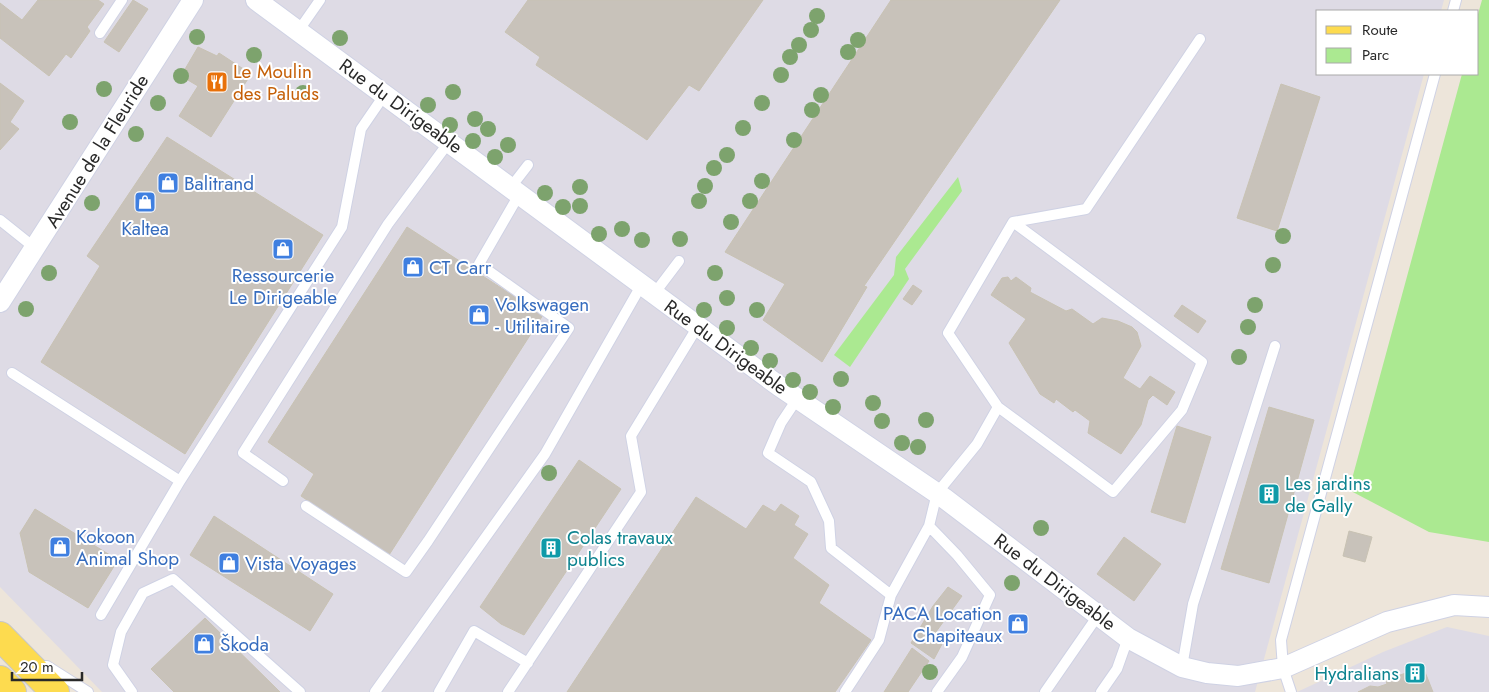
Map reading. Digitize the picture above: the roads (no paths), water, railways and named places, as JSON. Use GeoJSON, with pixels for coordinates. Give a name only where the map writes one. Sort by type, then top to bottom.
{"type":"FeatureCollection","features":[{"type":"Feature","properties":{"kind":"main road"},"geometry":{"type":"LineString","coordinates":[[0,636],[54,692]]}},
{"type":"Feature","properties":{"kind":"main road"},"geometry":{"type":"LineString","coordinates":[[0,680],[12,692]]}},
{"type":"Feature","properties":{"kind":"street","name":"Avenue de la Fleuride"},"geometry":{"type":"LineString","coordinates":[[0,302],[193,0]]}},
{"type":"Feature","properties":{"kind":"street","name":"Rue du Dirigeable"},"geometry":{"type":"LineString","coordinates":[[256,0],[797,399],[937,493],[1099,614],[1128,638],[1182,667],[1207,673],[1238,676],[1283,668],[1386,622],[1454,605],[1489,606]]}},
{"type":"Feature","properties":{"kind":"lane"},"geometry":{"type":"LineString","coordinates":[[100,33],[122,0]]}},
{"type":"Feature","properties":{"kind":"lane"},"geometry":{"type":"LineString","coordinates":[[299,30],[320,0]]}},
{"type":"Feature","properties":{"kind":"lane"},"geometry":{"type":"LineString","coordinates":[[1013,222],[1202,362],[1182,410],[1113,492],[998,408],[948,333],[1013,222],[1086,209],[1200,38]]}},
{"type":"Feature","properties":{"kind":"lane"},"geometry":{"type":"LineString","coordinates":[[1290,692],[1283,668],[1281,640],[1435,75]]}},
{"type":"Feature","properties":{"kind":"lane"},"geometry":{"type":"LineString","coordinates":[[101,614],[180,482],[342,227],[361,128],[385,94]]}},
{"type":"Feature","properties":{"kind":"lane"},"geometry":{"type":"LineString","coordinates":[[283,481],[243,453],[388,224],[449,142]]}},
{"type":"Feature","properties":{"kind":"lane"},"geometry":{"type":"LineString","coordinates":[[306,506],[406,572],[569,328],[480,264],[528,165]]}},
{"type":"Feature","properties":{"kind":"lane"},"geometry":{"type":"LineString","coordinates":[[0,220],[35,248]]}},
{"type":"Feature","properties":{"kind":"lane"},"geometry":{"type":"LineString","coordinates":[[375,692],[545,454],[648,289],[679,261]]}},
{"type":"Feature","properties":{"kind":"lane"},"geometry":{"type":"LineString","coordinates":[[508,692],[641,492],[631,436],[698,326]]}},
{"type":"Feature","properties":{"kind":"lane"},"geometry":{"type":"LineString","coordinates":[[1182,667],[1194,604],[1274,346]]}},
{"type":"Feature","properties":{"kind":"lane"},"geometry":{"type":"LineString","coordinates":[[12,373],[180,482]]}},
{"type":"Feature","properties":{"kind":"lane"},"geometry":{"type":"LineString","coordinates":[[797,399],[781,423],[768,453],[811,482],[829,521],[831,548],[891,595]]}},
{"type":"Feature","properties":{"kind":"lane"},"geometry":{"type":"LineString","coordinates":[[845,692],[880,640],[891,595],[929,526],[937,493],[978,444],[998,408]]}},
{"type":"Feature","properties":{"kind":"lane"},"geometry":{"type":"LineString","coordinates":[[929,526],[957,555],[990,595],[962,657],[937,692]]}},
{"type":"Feature","properties":{"kind":"lane"},"geometry":{"type":"LineString","coordinates":[[132,692],[114,666],[121,632],[143,593],[173,580],[300,692]]}},
{"type":"Feature","properties":{"kind":"lane"},"geometry":{"type":"LineString","coordinates":[[1045,692],[1099,614]]}},
{"type":"Feature","properties":{"kind":"lane"},"geometry":{"type":"LineString","coordinates":[[439,692],[474,631],[528,662]]}},
{"type":"Feature","properties":{"kind":"lane"},"geometry":{"type":"LineString","coordinates":[[1101,692],[1117,669],[1128,638]]}},
{"type":"Feature","properties":{"kind":"lane"},"geometry":{"type":"LineString","coordinates":[[31,668],[47,666],[88,692]]}},
{"type":"Feature","properties":{"kind":"place","name":"Le Moulin des Paluds"},"geometry":{"type":"Point","coordinates":[217,82]}},
{"type":"Feature","properties":{"kind":"place","name":"Balitrand"},"geometry":{"type":"Point","coordinates":[168,183]}},
{"type":"Feature","properties":{"kind":"place","name":"Kaltea"},"geometry":{"type":"Point","coordinates":[145,202]}},
{"type":"Feature","properties":{"kind":"place","name":"Ressourcerie Le Dirigeable"},"geometry":{"type":"Point","coordinates":[283,249]}},
{"type":"Feature","properties":{"kind":"place","name":"CT Carr"},"geometry":{"type":"Point","coordinates":[413,267]}},
{"type":"Feature","properties":{"kind":"place","name":"Volkswagen - Utilitaire"},"geometry":{"type":"Point","coordinates":[479,315]}},
{"type":"Feature","properties":{"kind":"place","name":"Les jardins de Gally"},"geometry":{"type":"Point","coordinates":[1269,494]}},
{"type":"Feature","properties":{"kind":"place","name":"Kokoon Animal Shop"},"geometry":{"type":"Point","coordinates":[60,547]}},
{"type":"Feature","properties":{"kind":"place","name":"Colas travaux publics"},"geometry":{"type":"Point","coordinates":[551,548]}},
{"type":"Feature","properties":{"kind":"place","name":"Vista Voyages"},"geometry":{"type":"Point","coordinates":[229,563]}},
{"type":"Feature","properties":{"kind":"place","name":"PACA Location Chapiteaux"},"geometry":{"type":"Point","coordinates":[1018,624]}},
{"type":"Feature","properties":{"kind":"place","name":"Škoda"},"geometry":{"type":"Point","coordinates":[204,644]}},
{"type":"Feature","properties":{"kind":"place","name":"Hydralians"},"geometry":{"type":"Point","coordinates":[1415,673]}}]}
